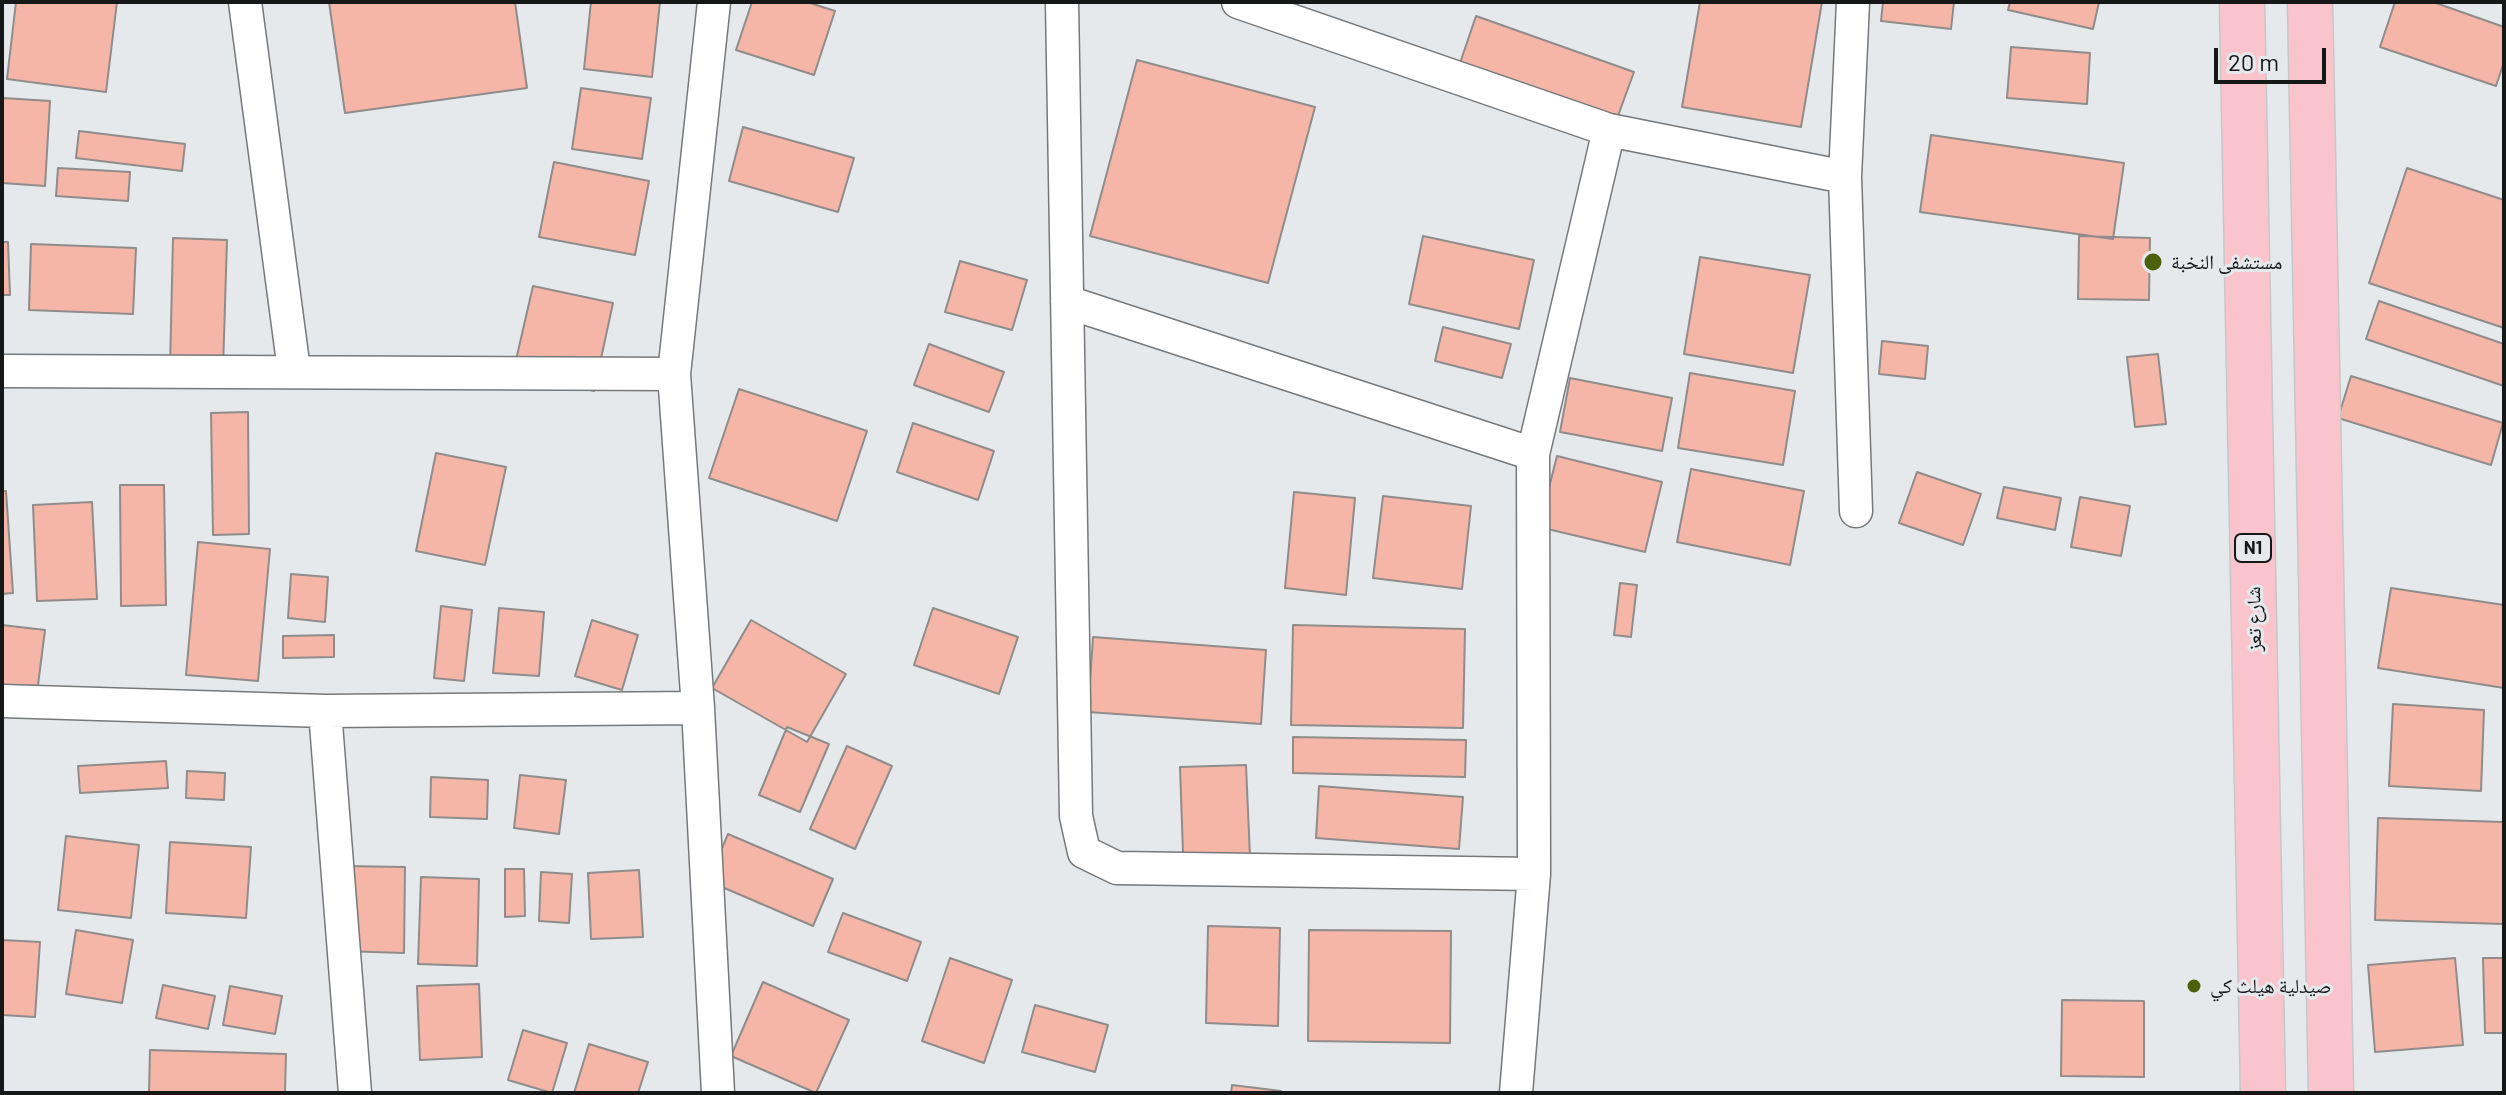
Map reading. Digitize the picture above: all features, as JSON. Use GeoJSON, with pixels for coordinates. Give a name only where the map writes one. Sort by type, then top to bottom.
{"type":"FeatureCollection","features":[{"type":"Feature","properties":{"kind":"highway","name":"شارع تعز"},"geometry":{"type":"LineString","coordinates":[[2242,2],[2263,1093]]}},
{"type":"Feature","properties":{"kind":"highway"},"geometry":{"type":"LineString","coordinates":[[2310,2],[2331,1093]]}},
{"type":"Feature","properties":{"kind":"street"},"geometry":{"type":"LineString","coordinates":[[245,2],[294,370]]}},
{"type":"Feature","properties":{"kind":"street"},"geometry":{"type":"LineString","coordinates":[[714,2],[674,374],[698,708],[718,1093]]}},
{"type":"Feature","properties":{"kind":"street"},"geometry":{"type":"LineString","coordinates":[[1062,2],[1076,816],[1084,852],[1117,868],[1534,874]]}},
{"type":"Feature","properties":{"kind":"street"},"geometry":{"type":"LineString","coordinates":[[1238,2],[1609,130],[1845,177]]}},
{"type":"Feature","properties":{"kind":"street"},"geometry":{"type":"LineString","coordinates":[[1853,2],[1845,177],[1856,511]]}},
{"type":"Feature","properties":{"kind":"street"},"geometry":{"type":"LineString","coordinates":[[1516,1093],[1534,874],[1533,454],[1609,130]]}},
{"type":"Feature","properties":{"kind":"street"},"geometry":{"type":"LineString","coordinates":[[1067,302],[1533,454]]}},
{"type":"Feature","properties":{"kind":"street"},"geometry":{"type":"LineString","coordinates":[[2,371],[674,374]]}},
{"type":"Feature","properties":{"kind":"street"},"geometry":{"type":"LineString","coordinates":[[2,701],[325,711],[698,708]]}},
{"type":"Feature","properties":{"kind":"street"},"geometry":{"type":"LineString","coordinates":[[325,711],[355,1093]]}},
{"type":"Feature","properties":{"kind":"building"},"geometry":{"type":"Polygon","coordinates":[[[16,2],[117,2],[106,92],[7,79],[16,2]]]}},
{"type":"Feature","properties":{"kind":"building"},"geometry":{"type":"Polygon","coordinates":[[[329,2],[515,2],[527,88],[345,113],[329,2]]]}},
{"type":"Feature","properties":{"kind":"building"},"geometry":{"type":"Polygon","coordinates":[[[591,2],[660,2],[652,77],[584,69],[591,2]]]}},
{"type":"Feature","properties":{"kind":"building"},"geometry":{"type":"Polygon","coordinates":[[[752,2],[807,2],[835,11],[814,75],[736,50],[752,2]]]}},
{"type":"Feature","properties":{"kind":"building"},"geometry":{"type":"Polygon","coordinates":[[[1700,2],[1822,2],[1801,127],[1682,107],[1700,2]]]}},
{"type":"Feature","properties":{"kind":"building"},"geometry":{"type":"Polygon","coordinates":[[[1883,2],[1954,2],[1951,29],[1881,21],[1883,2]]]}},
{"type":"Feature","properties":{"kind":"building"},"geometry":{"type":"Polygon","coordinates":[[[2010,2],[2099,2],[2093,29],[2008,10],[2010,2]]]}},
{"type":"Feature","properties":{"kind":"building"},"geometry":{"type":"Polygon","coordinates":[[[2395,2],[2433,2],[2504,27],[2504,62],[2496,86],[2380,47],[2395,2]]]}},
{"type":"Feature","properties":{"kind":"building"},"geometry":{"type":"Polygon","coordinates":[[[1476,16],[1634,72],[1615,124],[1458,69],[1476,16]]]}},
{"type":"Feature","properties":{"kind":"building"},"geometry":{"type":"Polygon","coordinates":[[[2011,47],[2090,53],[2087,104],[2007,98],[2011,47]]]}},
{"type":"Feature","properties":{"kind":"building"},"geometry":{"type":"Polygon","coordinates":[[[1137,60],[1315,107],[1268,283],[1090,236],[1137,60]]]}},
{"type":"Feature","properties":{"kind":"building"},"geometry":{"type":"Polygon","coordinates":[[[581,88],[651,98],[642,159],[572,149],[581,88]]]}},
{"type":"Feature","properties":{"kind":"building"},"geometry":{"type":"Polygon","coordinates":[[[3,98],[50,101],[45,186],[2,183],[3,98]]]}},
{"type":"Feature","properties":{"kind":"building"},"geometry":{"type":"Polygon","coordinates":[[[743,127],[854,158],[838,212],[729,181],[743,127]]]}},
{"type":"Feature","properties":{"kind":"building"},"geometry":{"type":"Polygon","coordinates":[[[79,131],[185,144],[182,171],[76,158],[79,131]]]}},
{"type":"Feature","properties":{"kind":"building"},"geometry":{"type":"Polygon","coordinates":[[[1931,135],[2124,163],[2113,239],[1920,212],[1931,135]]]}},
{"type":"Feature","properties":{"kind":"building"},"geometry":{"type":"Polygon","coordinates":[[[554,162],[649,181],[635,255],[539,237],[554,162]]]}},
{"type":"Feature","properties":{"kind":"building"},"geometry":{"type":"Polygon","coordinates":[[[58,168],[130,172],[128,201],[56,196],[58,168]]]}},
{"type":"Feature","properties":{"kind":"building"},"geometry":{"type":"Polygon","coordinates":[[[2407,168],[2504,200],[2504,328],[2369,283],[2407,168]]]}},
{"type":"Feature","properties":{"kind":"building"},"geometry":{"type":"Polygon","coordinates":[[[1423,236],[1534,260],[1519,329],[1409,304],[1423,236]]]}},
{"type":"Feature","properties":{"kind":"building"},"geometry":{"type":"Polygon","coordinates":[[[2079,236],[2150,238],[2149,300],[2078,299],[2079,236]]]}},
{"type":"Feature","properties":{"kind":"building"},"geometry":{"type":"Polygon","coordinates":[[[173,238],[227,240],[223,370],[170,368],[173,238]]]}},
{"type":"Feature","properties":{"kind":"building"},"geometry":{"type":"Polygon","coordinates":[[[2,242],[8,242],[10,295],[2,295],[2,242]]]}},
{"type":"Feature","properties":{"kind":"building"},"geometry":{"type":"Polygon","coordinates":[[[31,244],[136,248],[133,314],[29,310],[31,244]]]}},
{"type":"Feature","properties":{"kind":"building"},"geometry":{"type":"Polygon","coordinates":[[[1700,257],[1810,275],[1793,373],[1684,354],[1700,257]]]}},
{"type":"Feature","properties":{"kind":"building"},"geometry":{"type":"Polygon","coordinates":[[[960,261],[1027,280],[1012,330],[945,312],[960,261]]]}},
{"type":"Feature","properties":{"kind":"building"},"geometry":{"type":"Polygon","coordinates":[[[533,286],[613,303],[594,391],[513,373],[533,286]]]}},
{"type":"Feature","properties":{"kind":"building"},"geometry":{"type":"Polygon","coordinates":[[[2379,301],[2504,344],[2504,386],[2366,339],[2379,301]]]}},
{"type":"Feature","properties":{"kind":"building"},"geometry":{"type":"Polygon","coordinates":[[[1443,327],[1511,344],[1502,378],[1435,361],[1443,327]]]}},
{"type":"Feature","properties":{"kind":"building"},"geometry":{"type":"Polygon","coordinates":[[[1882,341],[1928,346],[1925,379],[1879,374],[1882,341]]]}},
{"type":"Feature","properties":{"kind":"building"},"geometry":{"type":"Polygon","coordinates":[[[929,344],[1004,372],[989,412],[914,385],[929,344]]]}},
{"type":"Feature","properties":{"kind":"building"},"geometry":{"type":"Polygon","coordinates":[[[2158,354],[2166,424],[2135,427],[2127,357],[2158,354]]]}},
{"type":"Feature","properties":{"kind":"building"},"geometry":{"type":"Polygon","coordinates":[[[1690,373],[1795,391],[1783,465],[1678,448],[1690,373]]]}},
{"type":"Feature","properties":{"kind":"building"},"geometry":{"type":"Polygon","coordinates":[[[2351,376],[2503,423],[2491,465],[2338,418],[2351,376]]]}},
{"type":"Feature","properties":{"kind":"building"},"geometry":{"type":"Polygon","coordinates":[[[1570,378],[1672,398],[1662,451],[1560,432],[1570,378]]]}},
{"type":"Feature","properties":{"kind":"building"},"geometry":{"type":"Polygon","coordinates":[[[739,389],[867,431],[837,521],[709,478],[739,389]]]}},
{"type":"Feature","properties":{"kind":"building"},"geometry":{"type":"Polygon","coordinates":[[[248,412],[249,534],[213,535],[211,413],[248,412]]]}},
{"type":"Feature","properties":{"kind":"building"},"geometry":{"type":"Polygon","coordinates":[[[913,423],[994,451],[978,500],[897,472],[913,423]]]}},
{"type":"Feature","properties":{"kind":"building"},"geometry":{"type":"Polygon","coordinates":[[[436,453],[506,467],[485,565],[416,551],[436,453]]]}},
{"type":"Feature","properties":{"kind":"building"},"geometry":{"type":"Polygon","coordinates":[[[1557,456],[1662,482],[1645,552],[1539,527],[1557,456]]]}},
{"type":"Feature","properties":{"kind":"building"},"geometry":{"type":"Polygon","coordinates":[[[1691,469],[1804,491],[1790,565],[1677,542],[1691,469]]]}},
{"type":"Feature","properties":{"kind":"building"},"geometry":{"type":"Polygon","coordinates":[[[1917,472],[1981,494],[1963,545],[1899,523],[1917,472]]]}},
{"type":"Feature","properties":{"kind":"building"},"geometry":{"type":"Polygon","coordinates":[[[120,485],[164,485],[166,605],[121,606],[120,485]]]}},
{"type":"Feature","properties":{"kind":"building"},"geometry":{"type":"Polygon","coordinates":[[[2004,487],[2061,498],[2055,530],[1997,518],[2004,487]]]}},
{"type":"Feature","properties":{"kind":"building"},"geometry":{"type":"Polygon","coordinates":[[[2,491],[6,491],[13,593],[2,594],[2,491]]]}},
{"type":"Feature","properties":{"kind":"building"},"geometry":{"type":"Polygon","coordinates":[[[1294,492],[1355,498],[1346,595],[1285,588],[1294,492]]]}},
{"type":"Feature","properties":{"kind":"building"},"geometry":{"type":"Polygon","coordinates":[[[1383,496],[1471,506],[1462,589],[1373,578],[1383,496]]]}},
{"type":"Feature","properties":{"kind":"building"},"geometry":{"type":"Polygon","coordinates":[[[2080,497],[2130,506],[2121,556],[2071,547],[2080,497]]]}},
{"type":"Feature","properties":{"kind":"building"},"geometry":{"type":"Polygon","coordinates":[[[92,502],[97,599],[37,601],[33,505],[92,502]]]}},
{"type":"Feature","properties":{"kind":"building"},"geometry":{"type":"Polygon","coordinates":[[[198,542],[270,549],[258,681],[186,675],[198,542]]]}},
{"type":"Feature","properties":{"kind":"building"},"geometry":{"type":"Polygon","coordinates":[[[291,574],[328,577],[325,622],[288,618],[291,574]]]}},
{"type":"Feature","properties":{"kind":"building"},"geometry":{"type":"Polygon","coordinates":[[[1620,583],[1637,585],[1631,637],[1614,635],[1620,583]]]}},
{"type":"Feature","properties":{"kind":"building"},"geometry":{"type":"Polygon","coordinates":[[[2391,588],[2504,605],[2504,688],[2378,668],[2391,588]]]}},
{"type":"Feature","properties":{"kind":"building"},"geometry":{"type":"Polygon","coordinates":[[[441,606],[472,610],[464,681],[434,678],[441,606]]]}},
{"type":"Feature","properties":{"kind":"building"},"geometry":{"type":"Polygon","coordinates":[[[499,608],[544,612],[539,676],[493,673],[499,608]]]}},
{"type":"Feature","properties":{"kind":"building"},"geometry":{"type":"Polygon","coordinates":[[[933,608],[1018,637],[999,694],[914,665],[933,608]]]}},
{"type":"Feature","properties":{"kind":"building"},"geometry":{"type":"Polygon","coordinates":[[[592,620],[638,635],[622,690],[575,676],[592,620]]]}},
{"type":"Feature","properties":{"kind":"building"},"geometry":{"type":"Polygon","coordinates":[[[751,620],[846,674],[807,742],[712,688],[751,620]]]}},
{"type":"Feature","properties":{"kind":"building"},"geometry":{"type":"Polygon","coordinates":[[[2,625],[45,630],[37,693],[2,688],[2,625]]]}},
{"type":"Feature","properties":{"kind":"building"},"geometry":{"type":"Polygon","coordinates":[[[1293,625],[1465,629],[1463,728],[1291,725],[1293,625]]]}},
{"type":"Feature","properties":{"kind":"building"},"geometry":{"type":"Polygon","coordinates":[[[334,635],[334,657],[283,658],[283,636],[334,635]]]}},
{"type":"Feature","properties":{"kind":"building"},"geometry":{"type":"Polygon","coordinates":[[[1093,637],[1266,650],[1261,724],[1088,712],[1093,637]]]}},
{"type":"Feature","properties":{"kind":"building"},"geometry":{"type":"Polygon","coordinates":[[[2393,704],[2484,710],[2481,791],[2389,786],[2393,704]]]}},
{"type":"Feature","properties":{"kind":"building"},"geometry":{"type":"Polygon","coordinates":[[[787,727],[829,744],[800,812],[759,795],[787,727]]]}},
{"type":"Feature","properties":{"kind":"building"},"geometry":{"type":"Polygon","coordinates":[[[1293,737],[1466,740],[1465,777],[1293,773],[1293,737]]]}},
{"type":"Feature","properties":{"kind":"building"},"geometry":{"type":"Polygon","coordinates":[[[847,746],[892,766],[855,849],[810,829],[847,746]]]}},
{"type":"Feature","properties":{"kind":"building"},"geometry":{"type":"Polygon","coordinates":[[[166,761],[168,788],[80,793],[78,766],[166,761]]]}},
{"type":"Feature","properties":{"kind":"building"},"geometry":{"type":"Polygon","coordinates":[[[1246,765],[1251,880],[1184,882],[1180,767],[1246,765]]]}},
{"type":"Feature","properties":{"kind":"building"},"geometry":{"type":"Polygon","coordinates":[[[187,771],[225,773],[224,800],[186,798],[187,771]]]}},
{"type":"Feature","properties":{"kind":"building"},"geometry":{"type":"Polygon","coordinates":[[[520,775],[566,780],[559,834],[514,828],[520,775]]]}},
{"type":"Feature","properties":{"kind":"building"},"geometry":{"type":"Polygon","coordinates":[[[431,777],[488,780],[487,819],[430,817],[431,777]]]}},
{"type":"Feature","properties":{"kind":"building"},"geometry":{"type":"Polygon","coordinates":[[[1319,786],[1463,797],[1459,849],[1316,838],[1319,786]]]}},
{"type":"Feature","properties":{"kind":"building"},"geometry":{"type":"Polygon","coordinates":[[[2378,818],[2504,822],[2504,924],[2375,920],[2378,818]]]}},
{"type":"Feature","properties":{"kind":"building"},"geometry":{"type":"Polygon","coordinates":[[[728,834],[833,879],[813,926],[708,881],[728,834]]]}},
{"type":"Feature","properties":{"kind":"building"},"geometry":{"type":"Polygon","coordinates":[[[66,836],[139,845],[131,918],[58,910],[66,836]]]}},
{"type":"Feature","properties":{"kind":"building"},"geometry":{"type":"Polygon","coordinates":[[[170,842],[251,847],[246,918],[166,913],[170,842]]]}},
{"type":"Feature","properties":{"kind":"building"},"geometry":{"type":"Polygon","coordinates":[[[343,866],[405,867],[404,953],[341,951],[343,866]]]}},
{"type":"Feature","properties":{"kind":"building"},"geometry":{"type":"Polygon","coordinates":[[[505,869],[524,869],[525,916],[505,917],[505,869]]]}},
{"type":"Feature","properties":{"kind":"building"},"geometry":{"type":"Polygon","coordinates":[[[639,870],[643,937],[591,939],[588,873],[639,870]]]}},
{"type":"Feature","properties":{"kind":"building"},"geometry":{"type":"Polygon","coordinates":[[[541,872],[572,874],[569,923],[539,921],[541,872]]]}},
{"type":"Feature","properties":{"kind":"building"},"geometry":{"type":"Polygon","coordinates":[[[421,877],[479,879],[477,966],[418,964],[421,877]]]}},
{"type":"Feature","properties":{"kind":"building"},"geometry":{"type":"Polygon","coordinates":[[[843,913],[921,942],[907,981],[828,952],[843,913]]]}},
{"type":"Feature","properties":{"kind":"building"},"geometry":{"type":"Polygon","coordinates":[[[1208,926],[1280,928],[1278,1026],[1206,1023],[1208,926]]]}},
{"type":"Feature","properties":{"kind":"building"},"geometry":{"type":"Polygon","coordinates":[[[76,930],[133,940],[122,1003],[66,994],[76,930]]]}},
{"type":"Feature","properties":{"kind":"building"},"geometry":{"type":"Polygon","coordinates":[[[1309,930],[1451,931],[1450,1043],[1308,1041],[1309,930]]]}},
{"type":"Feature","properties":{"kind":"building"},"geometry":{"type":"Polygon","coordinates":[[[2,940],[40,942],[35,1017],[2,1015],[2,940]]]}},
{"type":"Feature","properties":{"kind":"building"},"geometry":{"type":"Polygon","coordinates":[[[950,958],[1012,980],[984,1063],[922,1041],[950,958]]]}},
{"type":"Feature","properties":{"kind":"building"},"geometry":{"type":"Polygon","coordinates":[[[2455,958],[2463,1045],[2375,1052],[2368,965],[2455,958]]]}},
{"type":"Feature","properties":{"kind":"building"},"geometry":{"type":"Polygon","coordinates":[[[2483,958],[2504,958],[2504,1033],[2485,1033],[2483,958]]]}},
{"type":"Feature","properties":{"kind":"building"},"geometry":{"type":"Polygon","coordinates":[[[763,982],[849,1020],[816,1093],[731,1056],[763,982]]]}},
{"type":"Feature","properties":{"kind":"building"},"geometry":{"type":"Polygon","coordinates":[[[479,984],[482,1057],[420,1060],[417,986],[479,984]]]}},
{"type":"Feature","properties":{"kind":"building"},"geometry":{"type":"Polygon","coordinates":[[[163,985],[215,996],[208,1029],[156,1018],[163,985]]]}},
{"type":"Feature","properties":{"kind":"building"},"geometry":{"type":"Polygon","coordinates":[[[230,986],[282,996],[275,1034],[223,1025],[230,986]]]}},
{"type":"Feature","properties":{"kind":"building"},"geometry":{"type":"Polygon","coordinates":[[[2062,1000],[2144,1001],[2144,1077],[2061,1076],[2062,1000]]]}},
{"type":"Feature","properties":{"kind":"building"},"geometry":{"type":"Polygon","coordinates":[[[1035,1005],[1108,1025],[1095,1072],[1022,1052],[1035,1005]]]}},
{"type":"Feature","properties":{"kind":"building"},"geometry":{"type":"Polygon","coordinates":[[[523,1030],[567,1043],[552,1093],[508,1080],[523,1030]]]}},
{"type":"Feature","properties":{"kind":"building"},"geometry":{"type":"Polygon","coordinates":[[[589,1044],[648,1062],[638,1093],[574,1093],[589,1044]]]}},
{"type":"Feature","properties":{"kind":"building"},"geometry":{"type":"Polygon","coordinates":[[[150,1050],[286,1054],[285,1093],[149,1093],[150,1050]]]}},
{"type":"Feature","properties":{"kind":"building"},"geometry":{"type":"Polygon","coordinates":[[[1232,1085],[1281,1091],[1231,1093],[1232,1085]]]}},
{"type":"Feature","properties":{"kind":"place","name":"مستشفى النخبة"},"geometry":{"type":"Point","coordinates":[2153,262]}},
{"type":"Feature","properties":{"kind":"place","name":"صيدلية هيلث كي"},"geometry":{"type":"Point","coordinates":[2194,986]}}]}
